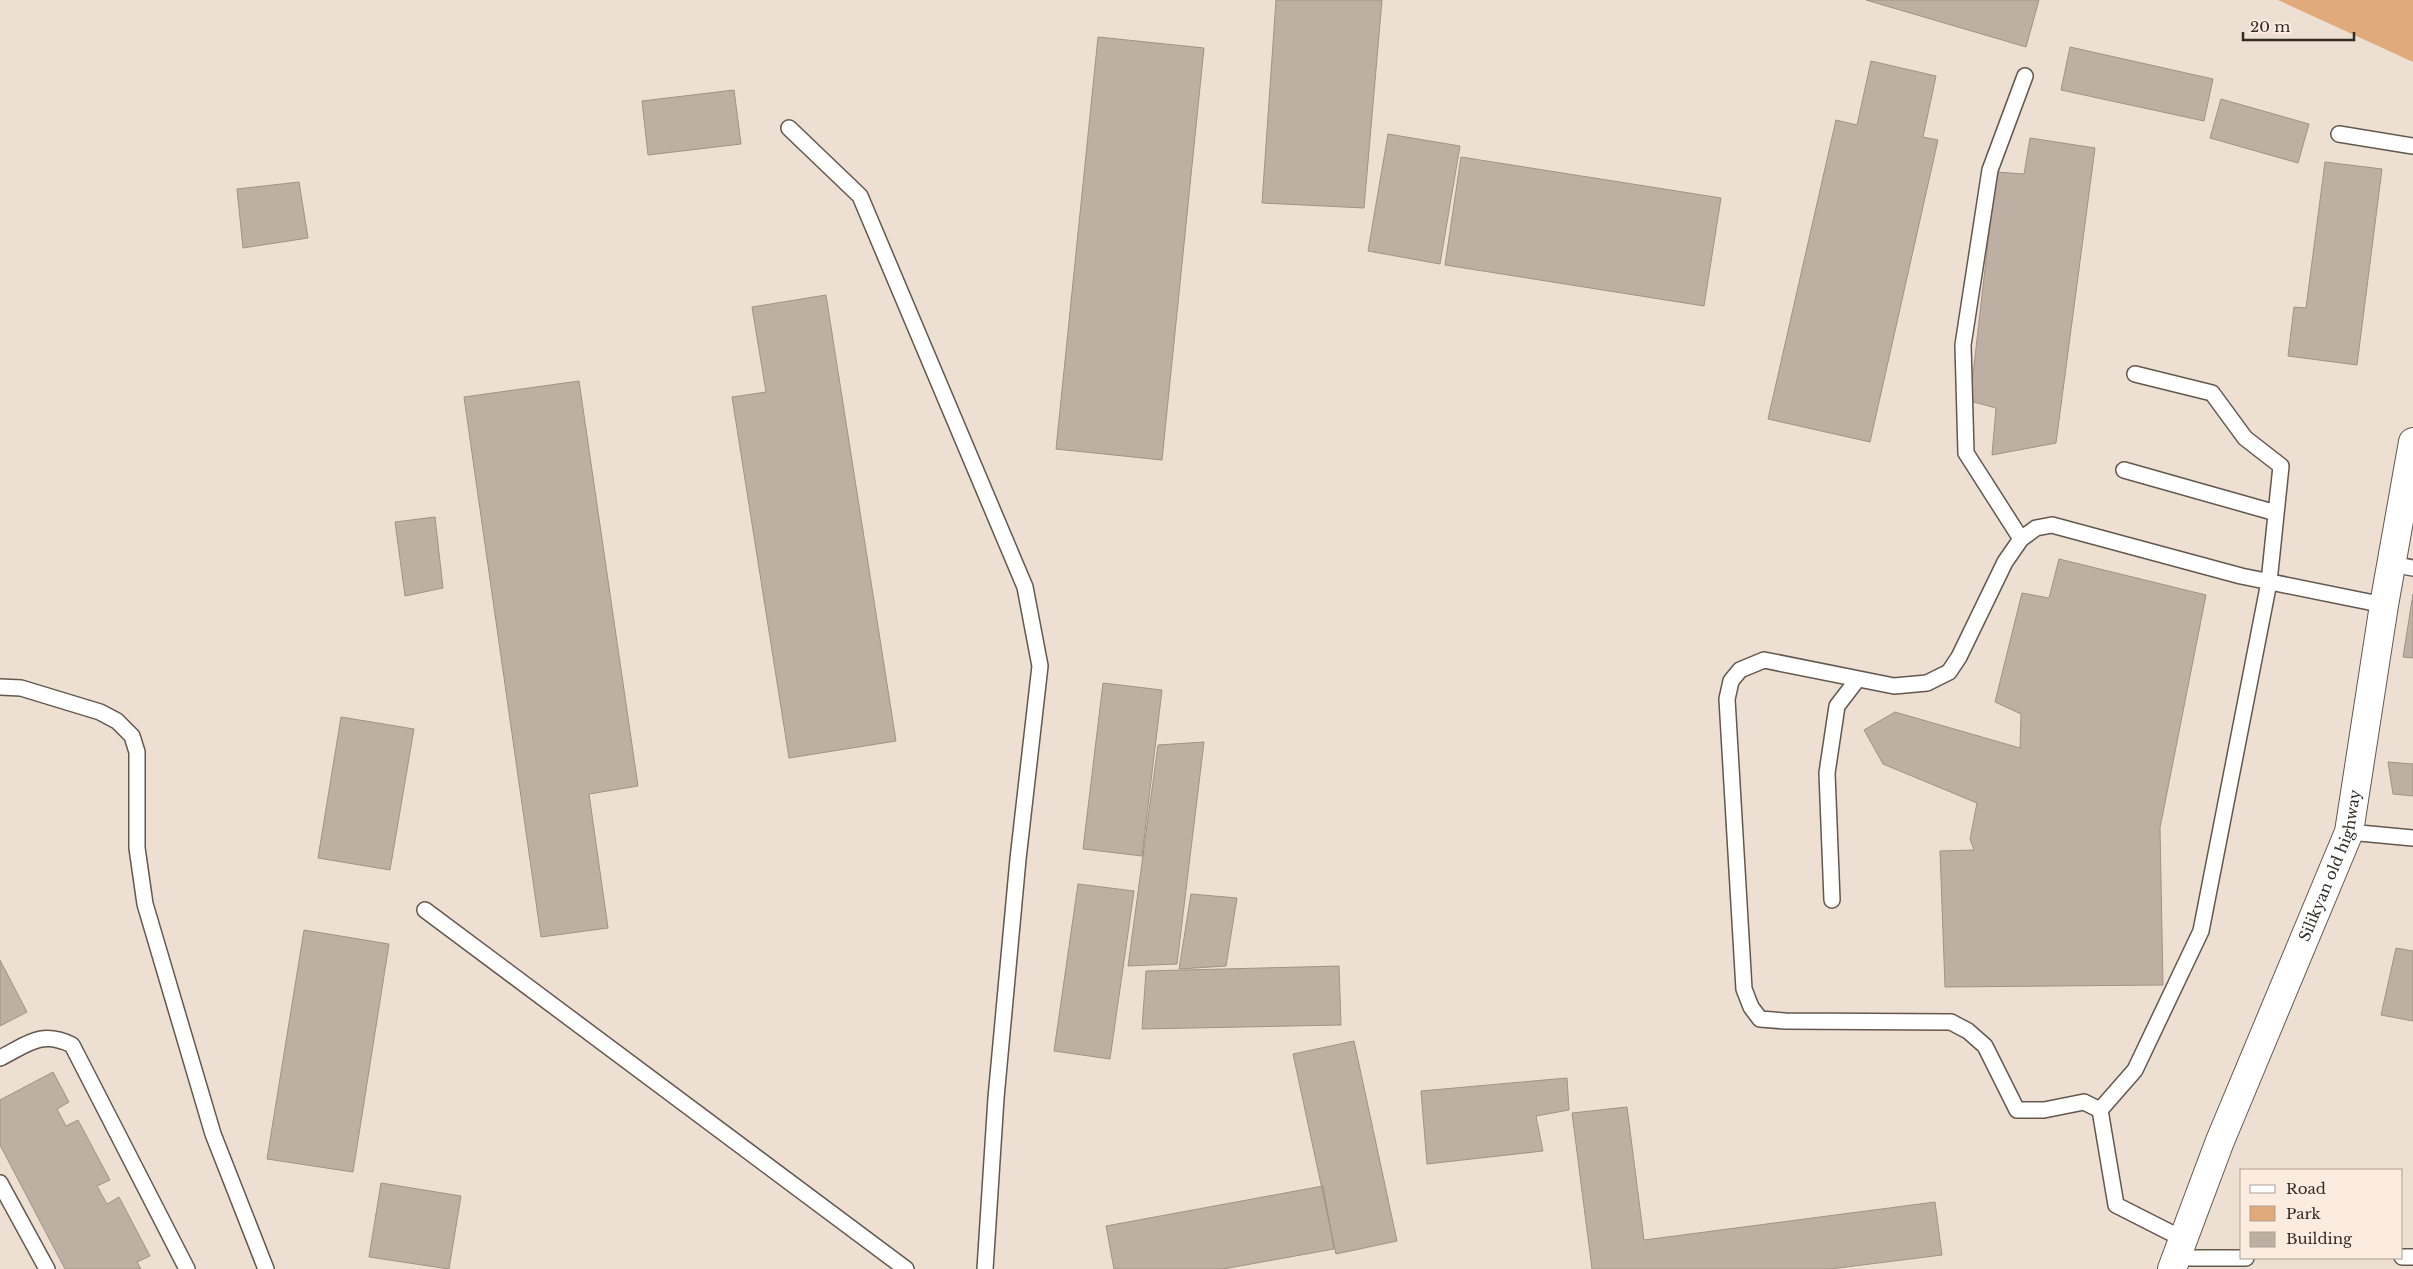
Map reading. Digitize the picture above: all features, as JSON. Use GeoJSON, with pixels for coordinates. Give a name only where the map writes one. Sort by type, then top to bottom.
{"type":"FeatureCollection","features":[{"type":"Feature","properties":{"kind":"street","name":"Silikyan old highway"},"geometry":{"type":"LineString","coordinates":[[2177,1255],[2220,1141],[2349,832],[2384,605],[2402,566],[2413,442]]}},
{"type":"Feature","properties":{"kind":"lane"},"geometry":{"type":"LineString","coordinates":[[2020,539],[1966,453],[1963,344],[1990,170],[2025,76]]}},
{"type":"Feature","properties":{"kind":"lane"},"geometry":{"type":"LineString","coordinates":[[788,128],[860,196],[1025,587],[1040,666],[996,1098],[985,1269]]}},
{"type":"Feature","properties":{"kind":"lane"},"geometry":{"type":"LineString","coordinates":[[2339,134],[2413,146]]}},
{"type":"Feature","properties":{"kind":"lane"},"geometry":{"type":"LineString","coordinates":[[2100,1110],[2136,1070],[2201,931],[2269,582],[2281,466],[2245,438],[2212,393],[2135,374]]}},
{"type":"Feature","properties":{"kind":"lane"},"geometry":{"type":"LineString","coordinates":[[2124,470],[2276,513]]}},
{"type":"Feature","properties":{"kind":"lane"},"geometry":{"type":"LineString","coordinates":[[2100,1110],[2084,1102],[2044,1110],[2017,1110],[1985,1046],[1968,1031],[1951,1022],[1785,1021],[1760,1019],[1751,1007],[1744,989],[1743,980],[1727,699],[1731,681],[1740,670],[1764,660],[1894,686],[1927,683],[1949,672],[1959,658],[2005,562],[2020,539],[2036,528],[2052,525],[2241,576],[2384,605]]}},
{"type":"Feature","properties":{"kind":"lane"},"geometry":{"type":"LineString","coordinates":[[1832,900],[1827,773],[1837,706],[1857,680]]}},
{"type":"Feature","properties":{"kind":"lane"},"geometry":{"type":"LineString","coordinates":[[0,687],[21,688],[100,712],[117,721],[132,736],[137,752],[137,848],[145,904],[213,1134],[266,1269]]}},
{"type":"Feature","properties":{"kind":"lane"},"geometry":{"type":"LineString","coordinates":[[2349,832],[2413,838]]}},
{"type":"Feature","properties":{"kind":"lane"},"geometry":{"type":"LineString","coordinates":[[425,910],[906,1269]]}},
{"type":"Feature","properties":{"kind":"lane"},"geometry":{"type":"LineString","coordinates":[[0,1058],[39,1039],[56,1037],[72,1045],[186,1269]]}},
{"type":"Feature","properties":{"kind":"lane"},"geometry":{"type":"LineString","coordinates":[[2100,1110],[2116,1204],[2177,1255],[2240,1258]]}},
{"type":"Feature","properties":{"kind":"lane"},"geometry":{"type":"LineString","coordinates":[[0,1183],[47,1269]]}},
{"type":"Feature","properties":{"kind":"green space"},"geometry":{"type":"Polygon","coordinates":[[[2278,0],[2413,0],[2413,62],[2278,0]]]}},
{"type":"Feature","properties":{"kind":"building"},"geometry":{"type":"Polygon","coordinates":[[[1276,0],[1382,0],[1364,208],[1262,203],[1276,0]]]}},
{"type":"Feature","properties":{"kind":"building"},"geometry":{"type":"Polygon","coordinates":[[[1866,0],[2039,0],[2026,47],[1866,0]]]}},
{"type":"Feature","properties":{"kind":"building"},"geometry":{"type":"Polygon","coordinates":[[[1098,37],[1204,48],[1162,460],[1056,449],[1098,37]]]}},
{"type":"Feature","properties":{"kind":"building"},"geometry":{"type":"Polygon","coordinates":[[[2070,47],[2213,79],[2204,121],[2061,90],[2070,47]]]}},
{"type":"Feature","properties":{"kind":"building"},"geometry":{"type":"Polygon","coordinates":[[[1871,61],[1936,76],[1923,137],[1938,140],[1870,442],[1768,419],[1836,120],[1857,125],[1871,61]]]}},
{"type":"Feature","properties":{"kind":"building"},"geometry":{"type":"Polygon","coordinates":[[[734,90],[741,144],[648,155],[642,101],[734,90]]]}},
{"type":"Feature","properties":{"kind":"building"},"geometry":{"type":"Polygon","coordinates":[[[2221,99],[2309,124],[2298,163],[2210,138],[2221,99]]]}},
{"type":"Feature","properties":{"kind":"building"},"geometry":{"type":"Polygon","coordinates":[[[1388,134],[1460,146],[1440,264],[1368,251],[1388,134]]]}},
{"type":"Feature","properties":{"kind":"building"},"geometry":{"type":"Polygon","coordinates":[[[2030,138],[2095,148],[2056,443],[1992,455],[1996,408],[1970,401],[1996,172],[2024,174],[2030,138]]]}},
{"type":"Feature","properties":{"kind":"building"},"geometry":{"type":"Polygon","coordinates":[[[1461,157],[1721,198],[1704,306],[1445,265],[1461,157]]]}},
{"type":"Feature","properties":{"kind":"building"},"geometry":{"type":"Polygon","coordinates":[[[2325,162],[2382,169],[2357,365],[2288,356],[2294,307],[2306,308],[2325,162]]]}},
{"type":"Feature","properties":{"kind":"building"},"geometry":{"type":"Polygon","coordinates":[[[299,182],[308,238],[243,248],[237,189],[299,182]]]}},
{"type":"Feature","properties":{"kind":"building"},"geometry":{"type":"Polygon","coordinates":[[[826,295],[896,741],[789,758],[732,397],[766,392],[752,307],[826,295]]]}},
{"type":"Feature","properties":{"kind":"building"},"geometry":{"type":"Polygon","coordinates":[[[579,381],[638,786],[589,794],[608,928],[541,937],[464,397],[579,381]]]}},
{"type":"Feature","properties":{"kind":"building"},"geometry":{"type":"Polygon","coordinates":[[[435,517],[443,588],[405,596],[395,522],[435,517]]]}},
{"type":"Feature","properties":{"kind":"building"},"geometry":{"type":"Polygon","coordinates":[[[2059,559],[2206,595],[2160,828],[2163,985],[1945,987],[1940,851],[1974,850],[1970,839],[1977,803],[1883,764],[1864,730],[1895,712],[2020,748],[2021,714],[1995,702],[2022,593],[2049,598],[2059,559]]]}},
{"type":"Feature","properties":{"kind":"building"},"geometry":{"type":"Polygon","coordinates":[[[2413,594],[2413,658],[2403,657],[2413,594]]]}},
{"type":"Feature","properties":{"kind":"building"},"geometry":{"type":"Polygon","coordinates":[[[1103,683],[1162,690],[1142,856],[1083,849],[1103,683]]]}},
{"type":"Feature","properties":{"kind":"building"},"geometry":{"type":"Polygon","coordinates":[[[341,717],[414,729],[390,870],[318,858],[341,717]]]}},
{"type":"Feature","properties":{"kind":"building"},"geometry":{"type":"Polygon","coordinates":[[[1204,742],[1177,964],[1128,966],[1158,745],[1204,742]]]}},
{"type":"Feature","properties":{"kind":"building"},"geometry":{"type":"Polygon","coordinates":[[[2388,762],[2413,764],[2413,796],[2393,794],[2388,762]]]}},
{"type":"Feature","properties":{"kind":"building"},"geometry":{"type":"Polygon","coordinates":[[[1078,884],[1134,891],[1110,1059],[1054,1051],[1078,884]]]}},
{"type":"Feature","properties":{"kind":"building"},"geometry":{"type":"Polygon","coordinates":[[[1191,894],[1237,898],[1226,966],[1179,969],[1191,894]]]}},
{"type":"Feature","properties":{"kind":"building"},"geometry":{"type":"Polygon","coordinates":[[[304,930],[389,944],[353,1172],[267,1159],[304,930]]]}},
{"type":"Feature","properties":{"kind":"building"},"geometry":{"type":"Polygon","coordinates":[[[2396,948],[2413,951],[2413,1021],[2381,1015],[2396,948]]]}},
{"type":"Feature","properties":{"kind":"building"},"geometry":{"type":"Polygon","coordinates":[[[0,960],[27,1012],[0,1026],[0,960]]]}},
{"type":"Feature","properties":{"kind":"building"},"geometry":{"type":"Polygon","coordinates":[[[1339,966],[1341,1025],[1142,1029],[1146,971],[1339,966]]]}},
{"type":"Feature","properties":{"kind":"building"},"geometry":{"type":"Polygon","coordinates":[[[1354,1041],[1397,1241],[1336,1254],[1293,1054],[1354,1041]]]}},
{"type":"Feature","properties":{"kind":"building"},"geometry":{"type":"Polygon","coordinates":[[[53,1072],[69,1102],[57,1109],[66,1126],[78,1120],[110,1180],[97,1186],[107,1204],[119,1197],[150,1256],[137,1262],[141,1269],[65,1269],[0,1145],[0,1100],[53,1072]]]}},
{"type":"Feature","properties":{"kind":"building"},"geometry":{"type":"Polygon","coordinates":[[[1567,1078],[1569,1110],[1536,1116],[1543,1151],[1427,1164],[1421,1091],[1567,1078]]]}},
{"type":"Feature","properties":{"kind":"building"},"geometry":{"type":"Polygon","coordinates":[[[1627,1107],[1644,1240],[1935,1202],[1942,1255],[1830,1269],[1592,1269],[1572,1113],[1627,1107]]]}},
{"type":"Feature","properties":{"kind":"building"},"geometry":{"type":"Polygon","coordinates":[[[381,1183],[461,1196],[449,1269],[369,1257],[381,1183]]]}},
{"type":"Feature","properties":{"kind":"building"},"geometry":{"type":"Polygon","coordinates":[[[1323,1186],[1334,1249],[1223,1269],[1114,1269],[1106,1226],[1323,1186]]]}}]}
